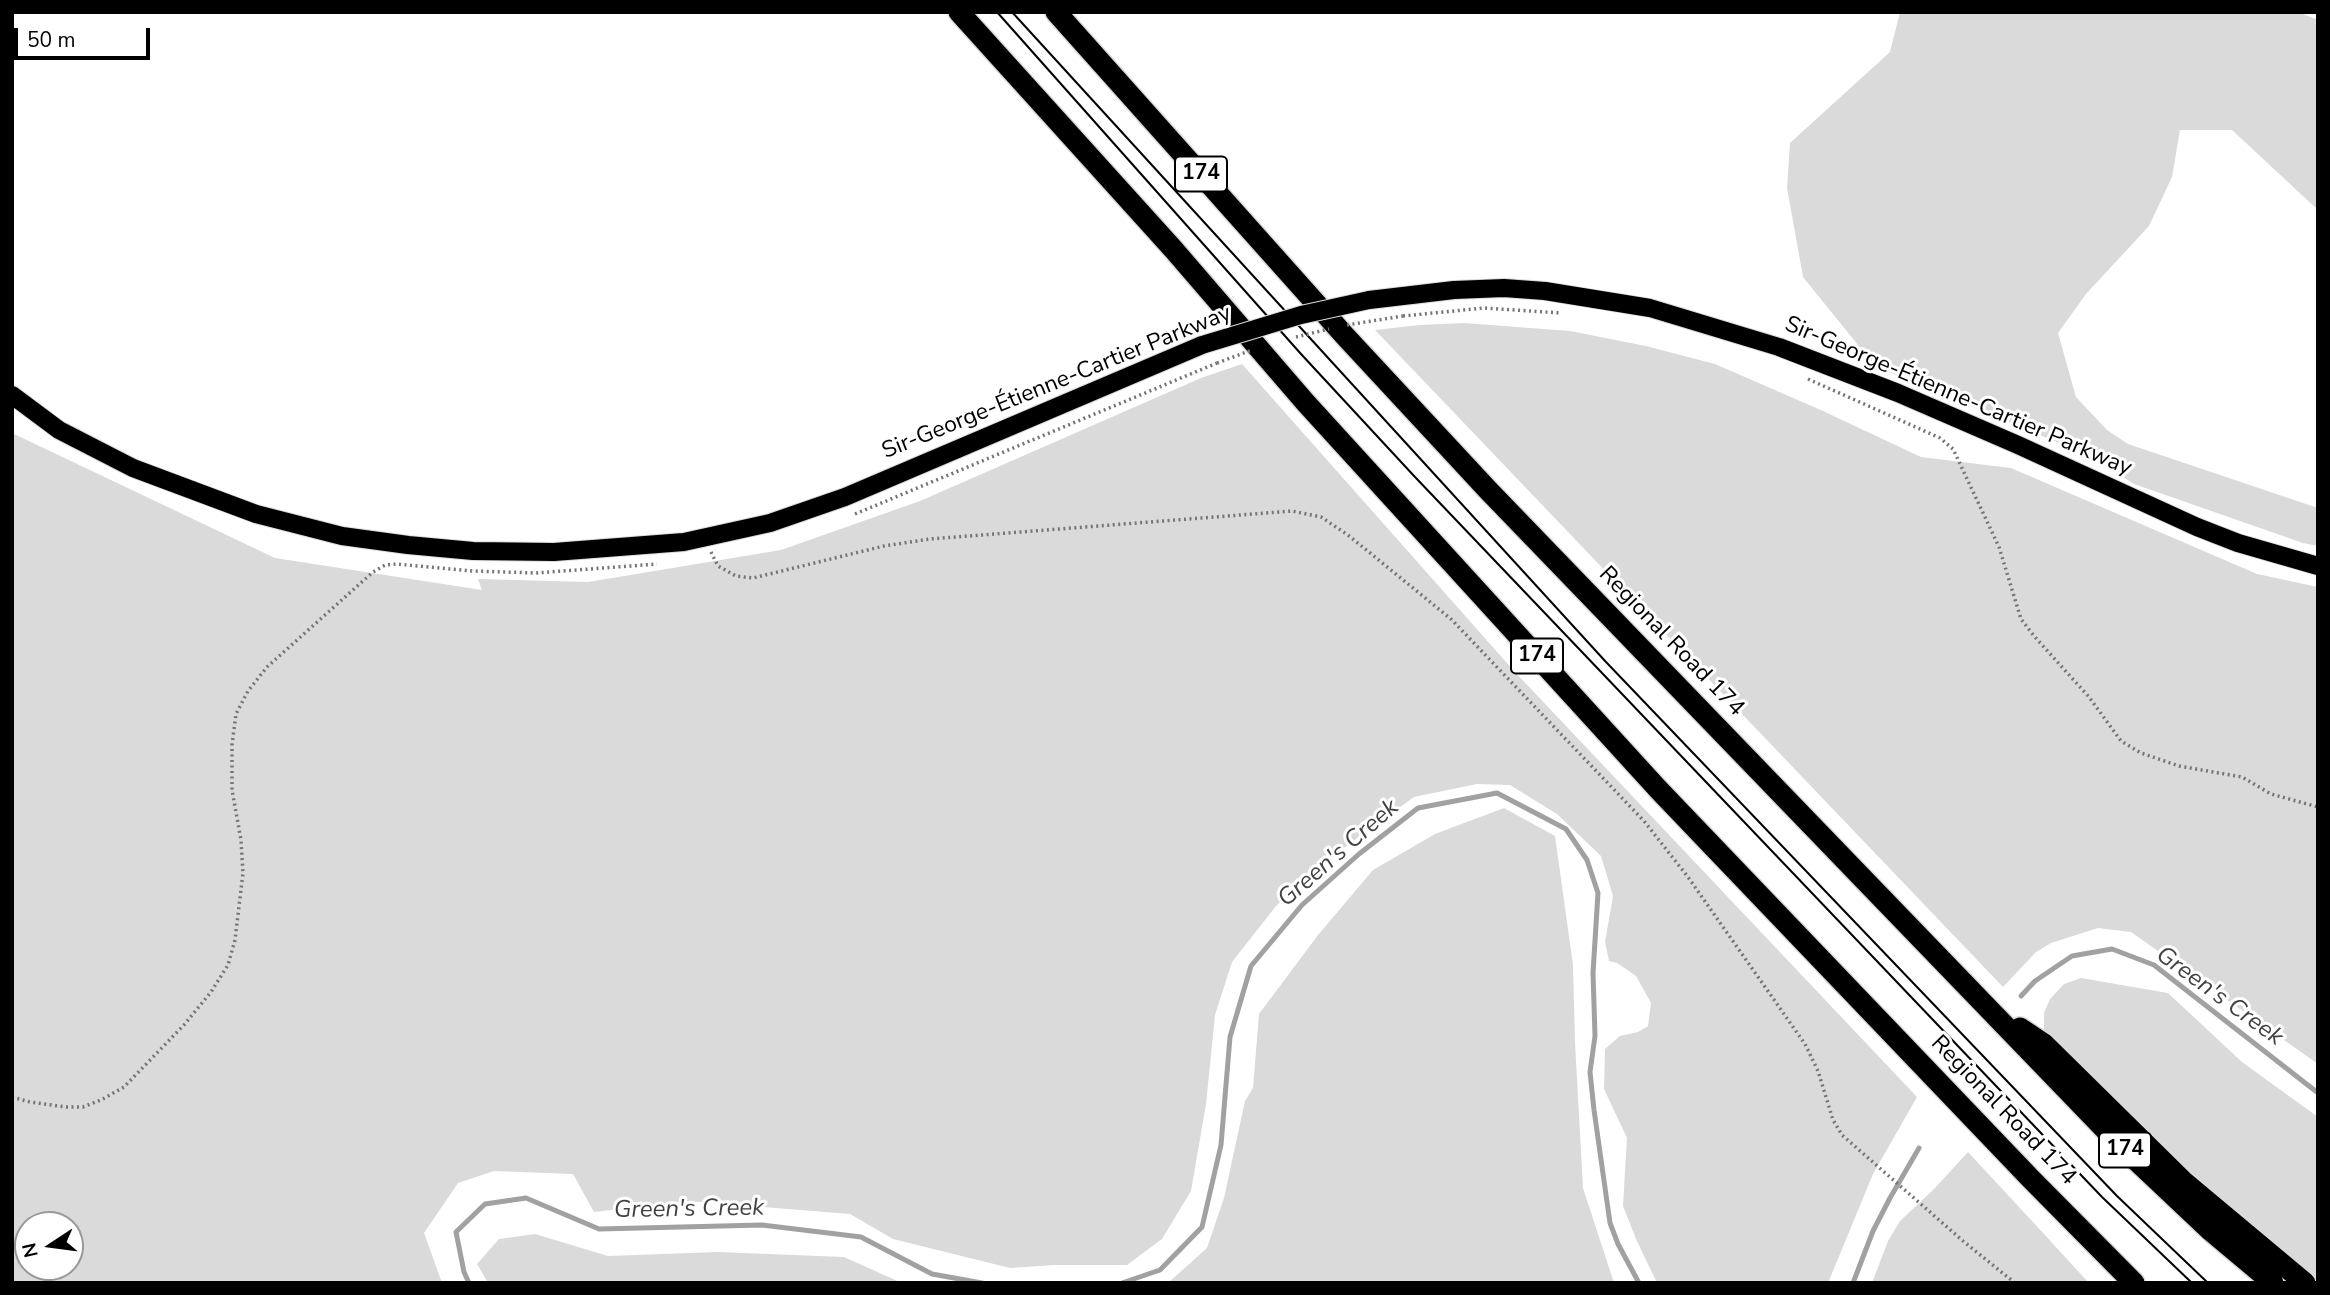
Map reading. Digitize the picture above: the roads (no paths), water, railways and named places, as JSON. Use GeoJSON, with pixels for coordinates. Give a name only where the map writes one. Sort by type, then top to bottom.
{"type":"FeatureCollection","features":[{"type":"Feature","properties":{"kind":"highway","name":"Regional Road 174"},"geometry":{"type":"LineString","coordinates":[[959,12],[1174,250],[1305,402],[1658,789],[2134,1283]]}},
{"type":"Feature","properties":{"kind":"highway","name":"Regional Road 174"},"geometry":{"type":"LineString","coordinates":[[1056,12],[1345,336],[1479,480],[2122,1147],[2211,1231],[2273,1283]]}},
{"type":"Feature","properties":{"kind":"highway"},"geometry":{"type":"LineString","coordinates":[[1987,1006],[2044,1044],[2183,1181],[2305,1283]]}},
{"type":"Feature","properties":{"kind":"main road","name":"Sir-George-Étienne-Cartier Parkway"},"geometry":{"type":"LineString","coordinates":[[12,395],[59,430],[133,468],[256,514],[342,536],[408,545],[473,551],[554,552],[684,542],[770,523],[845,497],[1202,345],[1301,315],[1369,300],[1454,290],[1504,288],[1545,291],[1650,308],[1791,352],[1910,398],[2197,527],[2238,543],[2318,566]]}},
{"type":"Feature","properties":{"kind":"waterway","name":"Green's Creek"},"geometry":{"type":"LineString","coordinates":[[1122,1283],[1160,1270],[1202,1227],[1221,1145],[1230,1037],[1251,966],[1302,905],[1359,854],[1418,808],[1497,793],[1566,829],[1587,860],[1598,893],[1593,973],[1595,1036],[1590,1072],[1610,1223],[1639,1283]]}},
{"type":"Feature","properties":{"kind":"waterway","name":"Green's Creek"},"geometry":{"type":"LineString","coordinates":[[2021,996],[2035,981],[2072,956],[2112,949],[2154,965],[2318,1093]]}},
{"type":"Feature","properties":{"kind":"waterway","name":"Green's Creek"},"geometry":{"type":"LineString","coordinates":[[1853,1283],[1873,1231],[1919,1148]]}},
{"type":"Feature","properties":{"kind":"waterway","name":"Green's Creek"},"geometry":{"type":"LineString","coordinates":[[469,1283],[464,1272],[456,1232],[485,1204],[526,1198],[599,1229],[762,1225],[861,1237],[932,1274],[982,1283]]}},
{"type":"Feature","properties":{"kind":"tram line"},"geometry":{"type":"LineString","coordinates":[[997,12],[1301,354],[1415,477],[2102,1197],[2192,1283]]}},
{"type":"Feature","properties":{"kind":"tram line"},"geometry":{"type":"LineString","coordinates":[[1012,12],[1606,662],[2117,1196],[2208,1283]]}}]}
